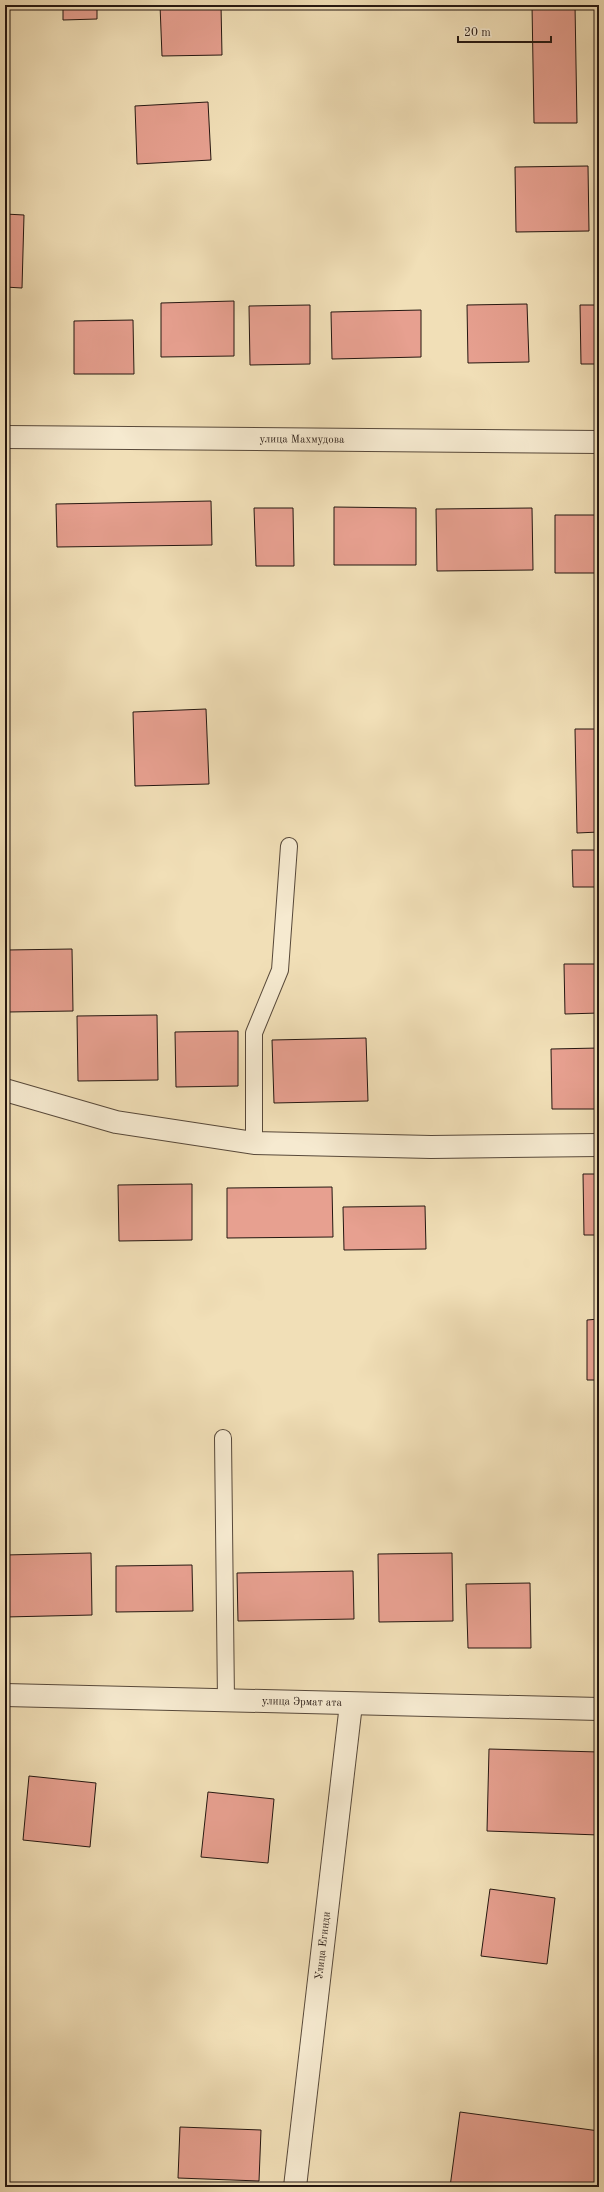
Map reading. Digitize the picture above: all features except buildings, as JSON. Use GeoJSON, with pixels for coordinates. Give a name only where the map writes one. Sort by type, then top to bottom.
{"type":"FeatureCollection","features":[{"type":"Feature","properties":{"kind":"street","name":"улица Махмудова"},"geometry":{"type":"LineString","coordinates":[[5,437],[599,442]]}},
{"type":"Feature","properties":{"kind":"street"},"geometry":{"type":"LineString","coordinates":[[5,1090],[116,1122],[254,1143],[431,1147],[599,1145]]}},
{"type":"Feature","properties":{"kind":"street","name":"улица Эрмат ата"},"geometry":{"type":"LineString","coordinates":[[5,1695],[351,1704],[599,1708]]}},
{"type":"Feature","properties":{"kind":"street","name":"Улица Егинди"},"geometry":{"type":"LineString","coordinates":[[295,2187],[351,1704]]}},
{"type":"Feature","properties":{"kind":"lane"},"geometry":{"type":"LineString","coordinates":[[254,1143],[254,1033],[280,970],[289,846]]}},
{"type":"Feature","properties":{"kind":"lane"},"geometry":{"type":"LineString","coordinates":[[223,1438],[226,1701]]}}]}
